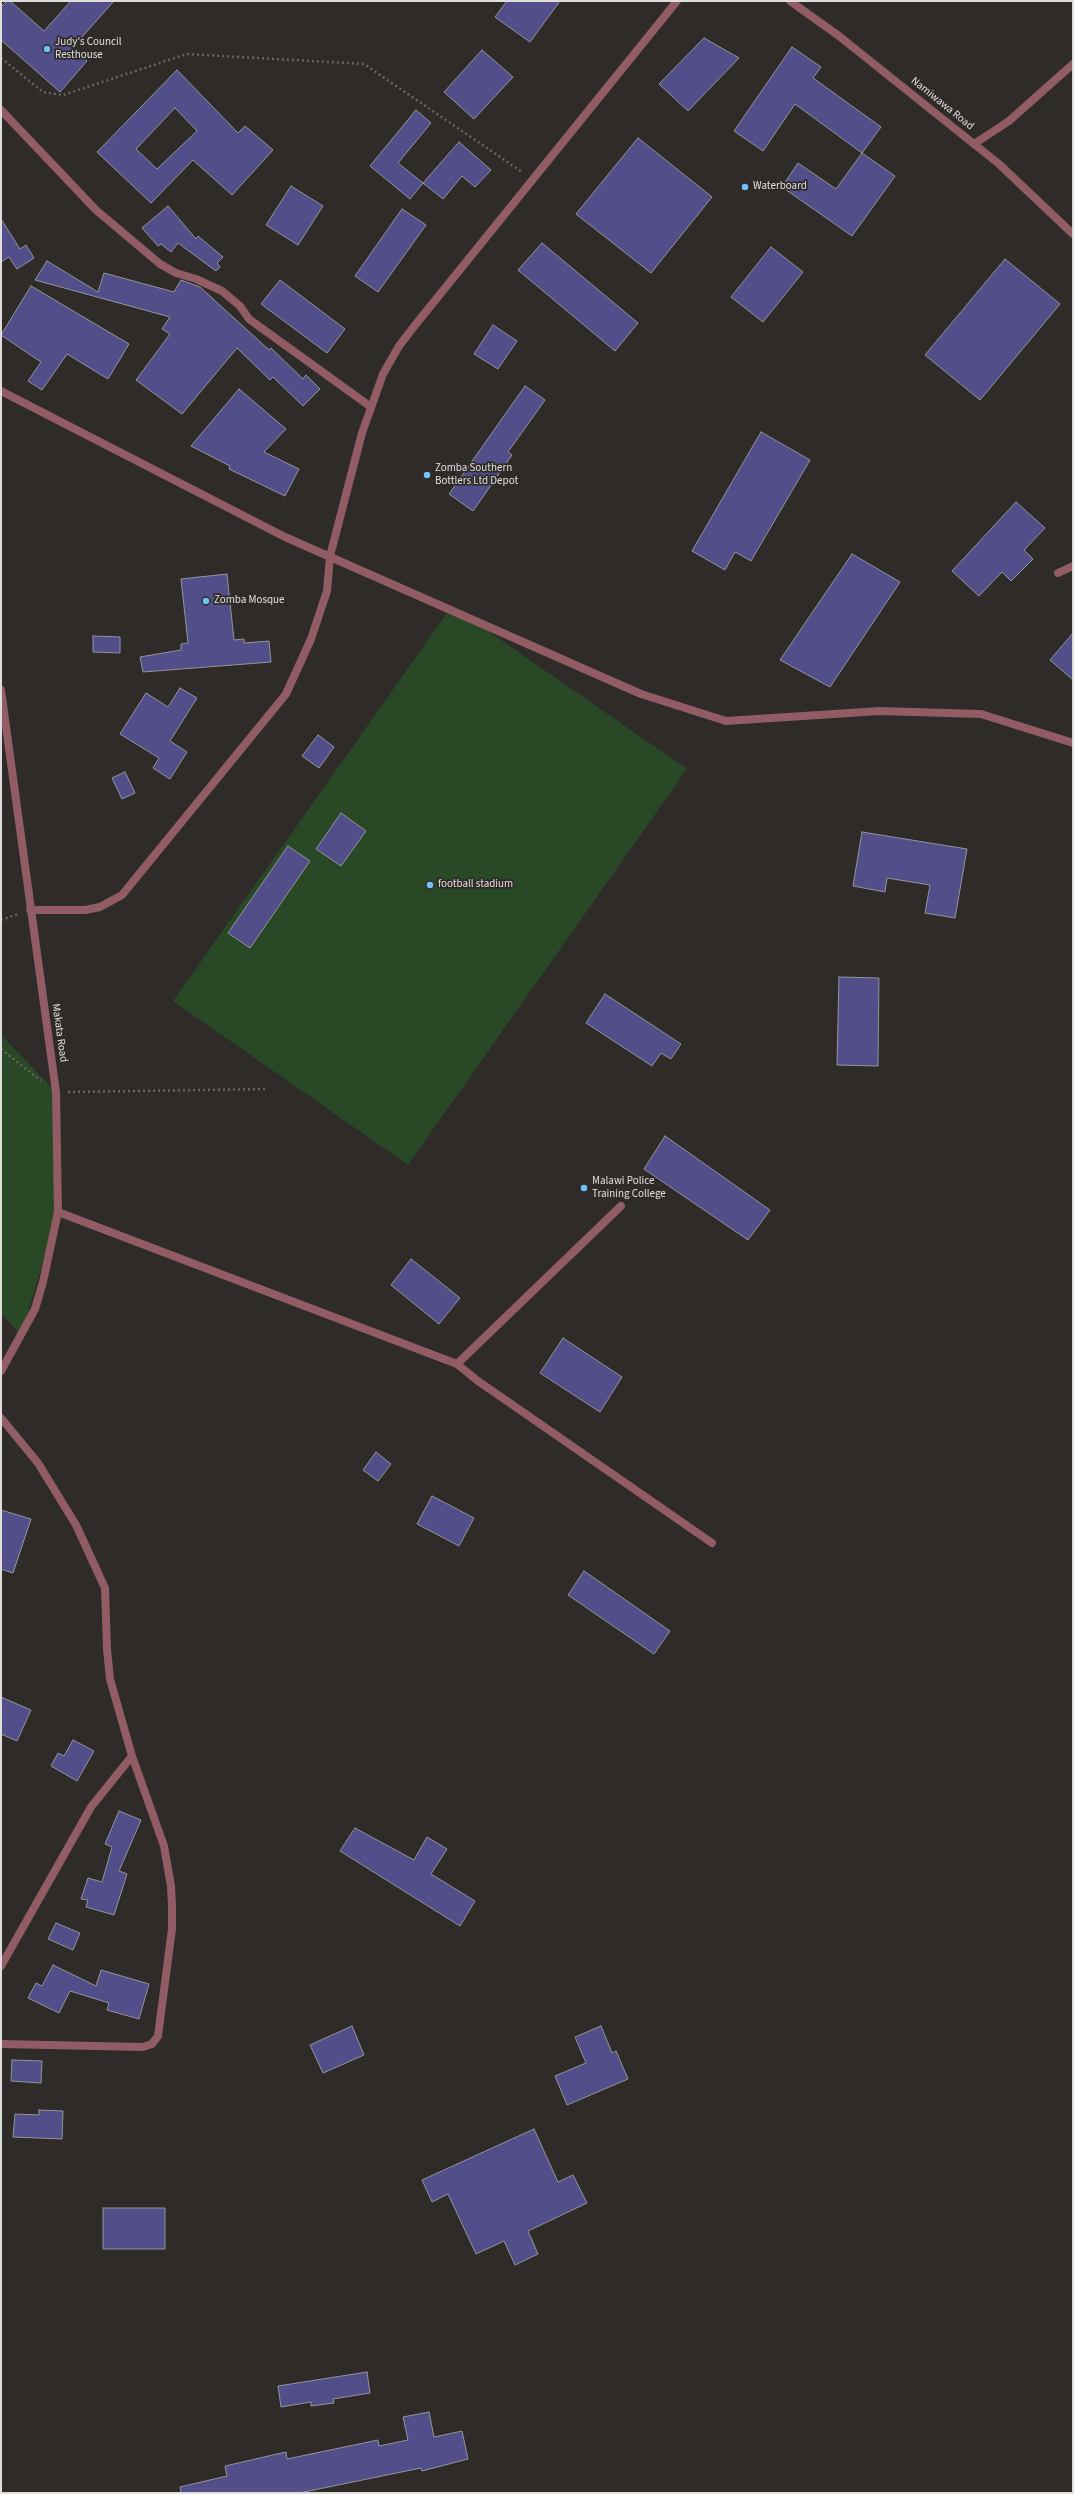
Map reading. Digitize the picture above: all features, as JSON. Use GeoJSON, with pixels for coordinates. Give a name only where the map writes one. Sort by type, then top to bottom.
{"type":"FeatureCollection","features":[{"type":"Feature","properties":{"kind":"street"},"geometry":{"type":"LineString","coordinates":[[30,910],[86,910],[100,907],[122,895],[286,694],[311,639],[327,591],[330,556],[362,433],[383,374],[399,346],[677,1]]}},
{"type":"Feature","properties":{"kind":"street","name":"Namiwawa Road"},"geometry":{"type":"LineString","coordinates":[[790,1],[839,36],[999,164],[1073,234]]}},
{"type":"Feature","properties":{"kind":"street"},"geometry":{"type":"LineString","coordinates":[[974,144],[1009,121],[1073,64]]}},
{"type":"Feature","properties":{"kind":"street"},"geometry":{"type":"LineString","coordinates":[[1,110],[96,210],[160,264],[176,273],[196,279],[222,291],[240,306],[249,319],[371,407]]}},
{"type":"Feature","properties":{"kind":"street"},"geometry":{"type":"LineString","coordinates":[[1,391],[285,536],[641,694],[726,721],[880,712],[981,714],[1073,743]]}},
{"type":"Feature","properties":{"kind":"street"},"geometry":{"type":"LineString","coordinates":[[1058,573],[1073,566]]}},
{"type":"Feature","properties":{"kind":"street","name":"Makata Road"},"geometry":{"type":"LineString","coordinates":[[1,690],[56,1092],[58,1212],[43,1282],[35,1309],[1,1371]]}},
{"type":"Feature","properties":{"kind":"street"},"geometry":{"type":"LineString","coordinates":[[457,1364],[621,1206]]}},
{"type":"Feature","properties":{"kind":"street"},"geometry":{"type":"LineString","coordinates":[[58,1212],[457,1364],[478,1381],[712,1543]]}},
{"type":"Feature","properties":{"kind":"street"},"geometry":{"type":"LineString","coordinates":[[1,1418],[38,1463],[76,1525],[105,1588],[107,1649],[110,1679],[132,1756],[164,1846],[171,1886],[172,1929],[158,2036],[152,2044],[143,2047],[1,2044]]}},
{"type":"Feature","properties":{"kind":"street"},"geometry":{"type":"LineString","coordinates":[[1,1966],[90,1807],[132,1756]]}},
{"type":"Feature","properties":{"kind":"path"},"geometry":{"type":"LineString","coordinates":[[1,58],[43,92],[63,95],[187,54],[364,64],[533,180]]}},
{"type":"Feature","properties":{"kind":"path"},"geometry":{"type":"LineString","coordinates":[[1,920],[30,910]]}},
{"type":"Feature","properties":{"kind":"path"},"geometry":{"type":"LineString","coordinates":[[1,1049],[56,1092],[267,1089]]}},
{"type":"Feature","properties":{"kind":"green space","name":"football stadium"},"geometry":{"type":"Polygon","coordinates":[[[452,606],[687,769],[408,1165],[173,1001],[452,606]]]}},
{"type":"Feature","properties":{"kind":"green space"},"geometry":{"type":"Polygon","coordinates":[[[1,1035],[56,1092],[58,1212],[21,1336],[1,1313],[1,1035]]]}},
{"type":"Feature","properties":{"kind":"building"},"geometry":{"type":"Polygon","coordinates":[[[7,1],[10,1],[44,31],[71,1],[114,1],[72,48],[87,61],[60,92],[1,40],[1,7],[7,1]]]}},
{"type":"Feature","properties":{"kind":"building"},"geometry":{"type":"Polygon","coordinates":[[[507,1],[560,1],[530,42],[495,17],[507,1]]]}},
{"type":"Feature","properties":{"kind":"building"},"geometry":{"type":"Polygon","coordinates":[[[704,38],[739,58],[688,111],[659,84],[704,38]]]}},
{"type":"Feature","properties":{"kind":"building"},"geometry":{"type":"Polygon","coordinates":[[[792,47],[821,67],[813,78],[881,127],[862,153],[795,104],[763,151],[734,131],[792,47]]]}},
{"type":"Feature","properties":{"kind":"building"},"geometry":{"type":"Polygon","coordinates":[[[482,50],[513,77],[474,119],[444,92],[482,50]]]}},
{"type":"Feature","properties":{"kind":"building"},"geometry":{"type":"Polygon","coordinates":[[[177,70],[238,133],[245,126],[273,150],[232,195],[193,160],[151,203],[97,152],[177,70]],[[175,108],[136,149],[157,169],[197,131],[175,108]]]}},
{"type":"Feature","properties":{"kind":"building"},"geometry":{"type":"Polygon","coordinates":[[[416,110],[431,123],[398,163],[423,183],[410,199],[370,166],[416,110]]]}},
{"type":"Feature","properties":{"kind":"building"},"geometry":{"type":"Polygon","coordinates":[[[638,138],[712,197],[651,273],[576,214],[638,138]]]}},
{"type":"Feature","properties":{"kind":"building"},"geometry":{"type":"Polygon","coordinates":[[[459,142],[491,170],[475,187],[462,176],[443,199],[423,183],[459,142]]]}},
{"type":"Feature","properties":{"kind":"building"},"geometry":{"type":"Polygon","coordinates":[[[862,153],[895,176],[852,236],[782,187],[798,163],[836,189],[862,153]]]}},
{"type":"Feature","properties":{"kind":"building"},"geometry":{"type":"Polygon","coordinates":[[[291,186],[323,206],[298,245],[266,225],[291,186]]]}},
{"type":"Feature","properties":{"kind":"building"},"geometry":{"type":"Polygon","coordinates":[[[168,206],[196,239],[198,236],[223,257],[217,263],[220,267],[216,271],[178,243],[171,252],[161,244],[158,246],[142,228],[168,206]]]}},
{"type":"Feature","properties":{"kind":"building"},"geometry":{"type":"Polygon","coordinates":[[[402,209],[426,225],[378,292],[355,276],[402,209]]]}},
{"type":"Feature","properties":{"kind":"building"},"geometry":{"type":"Polygon","coordinates":[[[1,219],[20,249],[26,245],[34,258],[17,269],[9,257],[1,262],[1,219]]]}},
{"type":"Feature","properties":{"kind":"building"},"geometry":{"type":"Polygon","coordinates":[[[542,243],[638,323],[615,351],[518,270],[542,243]]]}},
{"type":"Feature","properties":{"kind":"building"},"geometry":{"type":"Polygon","coordinates":[[[771,247],[803,272],[763,322],[731,297],[771,247]]]}},
{"type":"Feature","properties":{"kind":"building"},"geometry":{"type":"Polygon","coordinates":[[[1005,259],[1060,304],[980,400],[925,355],[1005,259]]]}},
{"type":"Feature","properties":{"kind":"building"},"geometry":{"type":"Polygon","coordinates":[[[47,261],[98,292],[104,273],[174,292],[181,280],[200,287],[269,350],[271,348],[303,379],[306,375],[320,389],[303,406],[273,377],[270,380],[237,348],[182,414],[136,380],[170,334],[162,329],[170,317],[35,280],[47,261]]]}},
{"type":"Feature","properties":{"kind":"building"},"geometry":{"type":"Polygon","coordinates":[[[280,280],[345,329],[327,353],[261,304],[280,280]]]}},
{"type":"Feature","properties":{"kind":"building"},"geometry":{"type":"Polygon","coordinates":[[[31,286],[129,344],[108,379],[67,354],[42,390],[28,381],[41,362],[1,335],[31,286]]]}},
{"type":"Feature","properties":{"kind":"building"},"geometry":{"type":"Polygon","coordinates":[[[493,325],[517,341],[498,369],[474,354],[493,325]]]}},
{"type":"Feature","properties":{"kind":"building"},"geometry":{"type":"Polygon","coordinates":[[[525,386],[545,400],[508,452],[512,455],[473,511],[449,494],[525,386]]]}},
{"type":"Feature","properties":{"kind":"building"},"geometry":{"type":"Polygon","coordinates":[[[239,389],[286,429],[264,452],[299,469],[285,496],[229,469],[230,466],[191,446],[239,389]]]}},
{"type":"Feature","properties":{"kind":"building"},"geometry":{"type":"Polygon","coordinates":[[[761,432],[810,460],[751,561],[735,552],[725,570],[692,551],[761,432]]]}},
{"type":"Feature","properties":{"kind":"building"},"geometry":{"type":"Polygon","coordinates":[[[1016,502],[1045,528],[1024,550],[1033,559],[1011,581],[1002,572],[979,596],[952,571],[1016,502]]]}},
{"type":"Feature","properties":{"kind":"building"},"geometry":{"type":"Polygon","coordinates":[[[852,554],[900,582],[830,687],[780,660],[852,554]]]}},
{"type":"Feature","properties":{"kind":"building"},"geometry":{"type":"Polygon","coordinates":[[[227,574],[234,640],[244,639],[244,643],[269,641],[271,662],[143,672],[140,657],[181,650],[181,644],[188,643],[181,579],[227,574]]]}},
{"type":"Feature","properties":{"kind":"building"},"geometry":{"type":"Polygon","coordinates":[[[1073,633],[1073,680],[1050,660],[1073,633]]]}},
{"type":"Feature","properties":{"kind":"building"},"geometry":{"type":"Polygon","coordinates":[[[93,636],[120,637],[120,653],[93,652],[93,636]]]}},
{"type":"Feature","properties":{"kind":"building"},"geometry":{"type":"Polygon","coordinates":[[[180,688],[197,698],[170,741],[187,752],[170,779],[153,768],[159,758],[120,734],[146,693],[168,707],[180,688]]]}},
{"type":"Feature","properties":{"kind":"building"},"geometry":{"type":"Polygon","coordinates":[[[318,735],[334,747],[319,768],[302,756],[318,735]]]}},
{"type":"Feature","properties":{"kind":"building"},"geometry":{"type":"Polygon","coordinates":[[[125,772],[135,793],[122,799],[112,778],[125,772]]]}},
{"type":"Feature","properties":{"kind":"building"},"geometry":{"type":"Polygon","coordinates":[[[341,813],[366,831],[341,866],[316,849],[341,813]]]}},
{"type":"Feature","properties":{"kind":"building"},"geometry":{"type":"Polygon","coordinates":[[[862,832],[967,849],[955,918],[925,913],[930,885],[887,878],[885,892],[853,886],[862,832]]]}},
{"type":"Feature","properties":{"kind":"building"},"geometry":{"type":"Polygon","coordinates":[[[288,846],[310,861],[250,948],[228,933],[288,846]]]}},
{"type":"Feature","properties":{"kind":"building"},"geometry":{"type":"Polygon","coordinates":[[[839,977],[879,978],[878,1066],[837,1065],[839,977]]]}},
{"type":"Feature","properties":{"kind":"building"},"geometry":{"type":"Polygon","coordinates":[[[605,994],[681,1044],[671,1059],[661,1053],[652,1066],[586,1023],[605,994]]]}},
{"type":"Feature","properties":{"kind":"building"},"geometry":{"type":"Polygon","coordinates":[[[665,1136],[770,1210],[748,1240],[644,1169],[665,1136]]]}},
{"type":"Feature","properties":{"kind":"building"},"geometry":{"type":"Polygon","coordinates":[[[411,1259],[460,1298],[439,1324],[391,1285],[411,1259]]]}},
{"type":"Feature","properties":{"kind":"building"},"geometry":{"type":"Polygon","coordinates":[[[563,1338],[622,1377],[600,1412],[540,1373],[563,1338]]]}},
{"type":"Feature","properties":{"kind":"building"},"geometry":{"type":"Polygon","coordinates":[[[376,1452],[391,1464],[378,1481],[363,1470],[376,1452]]]}},
{"type":"Feature","properties":{"kind":"building"},"geometry":{"type":"Polygon","coordinates":[[[432,1496],[474,1518],[459,1546],[417,1524],[432,1496]]]}},
{"type":"Feature","properties":{"kind":"building"},"geometry":{"type":"Polygon","coordinates":[[[1,1510],[31,1519],[13,1573],[1,1569],[1,1510]]]}},
{"type":"Feature","properties":{"kind":"building"},"geometry":{"type":"Polygon","coordinates":[[[584,1571],[670,1631],[654,1654],[568,1595],[584,1571]]]}},
{"type":"Feature","properties":{"kind":"building"},"geometry":{"type":"Polygon","coordinates":[[[1,1697],[31,1710],[17,1741],[1,1734],[1,1697]]]}},
{"type":"Feature","properties":{"kind":"building"},"geometry":{"type":"Polygon","coordinates":[[[73,1740],[94,1751],[77,1781],[51,1766],[58,1753],[64,1756],[73,1740]]]}},
{"type":"Feature","properties":{"kind":"building"},"geometry":{"type":"Polygon","coordinates":[[[119,1811],[141,1820],[119,1871],[127,1874],[114,1915],[86,1907],[88,1900],[81,1899],[88,1878],[102,1882],[112,1847],[105,1844],[119,1811]]]}},
{"type":"Feature","properties":{"kind":"building"},"geometry":{"type":"Polygon","coordinates":[[[355,1828],[414,1860],[427,1837],[447,1849],[431,1874],[475,1901],[460,1926],[340,1851],[355,1828]]]}},
{"type":"Feature","properties":{"kind":"building"},"geometry":{"type":"Polygon","coordinates":[[[56,1923],[80,1933],[73,1950],[48,1939],[56,1923]]]}},
{"type":"Feature","properties":{"kind":"building"},"geometry":{"type":"Polygon","coordinates":[[[53,1965],[96,1986],[101,1970],[149,1984],[139,2019],[107,2010],[109,2003],[70,1991],[59,2013],[28,1998],[36,1983],[42,1986],[53,1965]]]}},
{"type":"Feature","properties":{"kind":"building"},"geometry":{"type":"Polygon","coordinates":[[[352,2026],[364,2055],[323,2073],[310,2045],[352,2026]]]}},
{"type":"Feature","properties":{"kind":"building"},"geometry":{"type":"Polygon","coordinates":[[[601,2026],[612,2053],[616,2051],[628,2079],[567,2105],[555,2076],[586,2063],[575,2037],[601,2026]]]}},
{"type":"Feature","properties":{"kind":"building"},"geometry":{"type":"Polygon","coordinates":[[[12,2060],[42,2061],[41,2083],[11,2081],[12,2060]]]}},
{"type":"Feature","properties":{"kind":"building"},"geometry":{"type":"Polygon","coordinates":[[[39,2110],[63,2111],[62,2139],[13,2137],[15,2114],[39,2115],[39,2110]]]}},
{"type":"Feature","properties":{"kind":"building"},"geometry":{"type":"Polygon","coordinates":[[[534,2129],[558,2182],[573,2175],[587,2203],[528,2231],[538,2254],[515,2265],[504,2241],[476,2254],[448,2194],[432,2202],[422,2180],[534,2129]]]}},
{"type":"Feature","properties":{"kind":"building"},"geometry":{"type":"Polygon","coordinates":[[[103,2208],[165,2208],[165,2249],[103,2249],[103,2208]]]}},
{"type":"Feature","properties":{"kind":"building"},"geometry":{"type":"Polygon","coordinates":[[[367,2372],[370,2393],[333,2399],[334,2403],[311,2406],[311,2402],[281,2407],[278,2386],[367,2372]]]}},
{"type":"Feature","properties":{"kind":"building"},"geometry":{"type":"Polygon","coordinates":[[[429,2412],[434,2437],[462,2431],[468,2459],[422,2471],[421,2468],[299,2493],[181,2493],[180,2487],[227,2476],[225,2466],[286,2452],[287,2459],[378,2440],[379,2446],[408,2440],[403,2417],[429,2412]]]}},
{"type":"Feature","properties":{"kind":"place","name":"Judy's Council Resthouse"},"geometry":{"type":"Point","coordinates":[47,49]}},
{"type":"Feature","properties":{"kind":"place","name":"Waterboard"},"geometry":{"type":"Point","coordinates":[745,187]}},
{"type":"Feature","properties":{"kind":"place","name":"Zomba Southern Bottlers Ltd Depot"},"geometry":{"type":"Point","coordinates":[427,475]}},
{"type":"Feature","properties":{"kind":"place","name":"Zomba Mosque"},"geometry":{"type":"Point","coordinates":[206,601]}},
{"type":"Feature","properties":{"kind":"place","name":"football stadium"},"geometry":{"type":"Point","coordinates":[430,885]}},
{"type":"Feature","properties":{"kind":"place","name":"Malawi Police Training College"},"geometry":{"type":"Point","coordinates":[584,1188]}}]}
